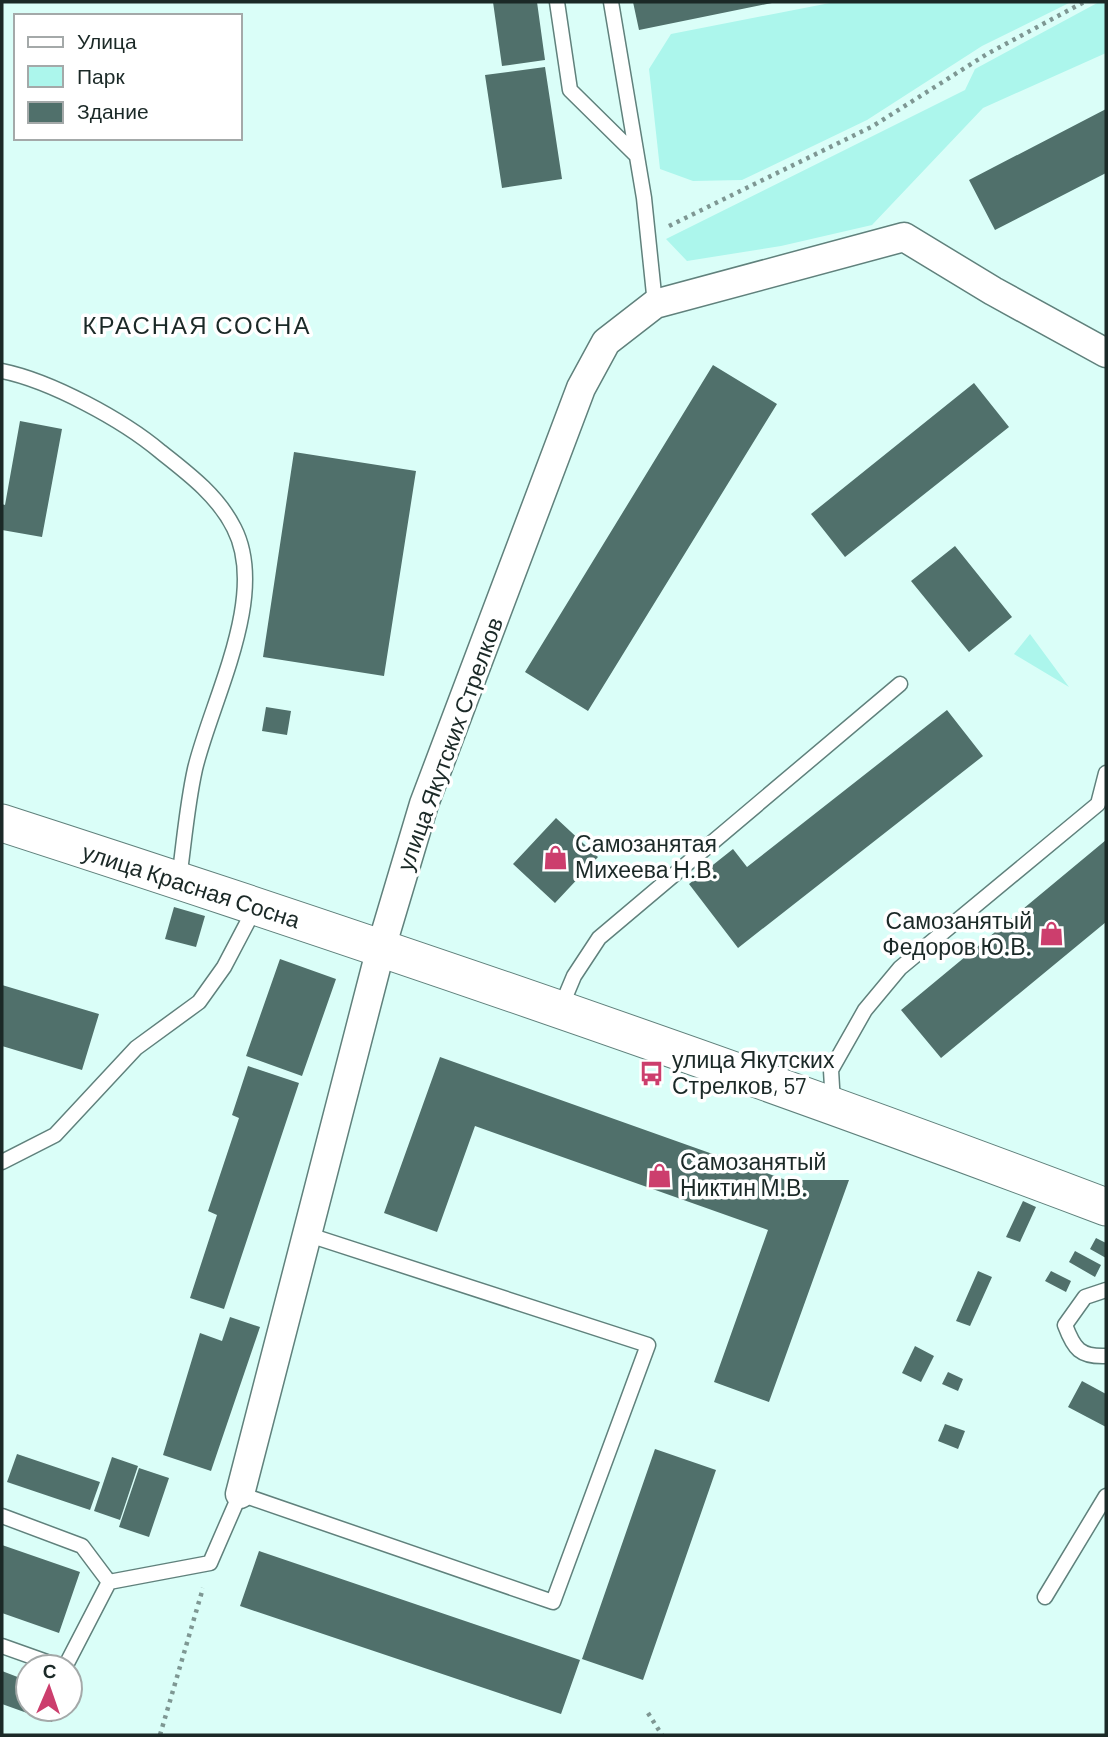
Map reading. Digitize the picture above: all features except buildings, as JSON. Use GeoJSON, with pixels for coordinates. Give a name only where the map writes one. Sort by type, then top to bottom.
{"type":"FeatureCollection","features":[{"type":"Feature","properties":{"kind":"street","name":"улица Якутских Стрелков"},"geometry":{"type":"LineString","coordinates":[[240,1494],[381,948],[424,804],[581,388],[606,342],[655,304],[904,237],[993,291],[1106,353]]}},
{"type":"Feature","properties":{"kind":"street","name":"улица Красная Сосна"},"geometry":{"type":"LineString","coordinates":[[2,823],[381,948]]}},
{"type":"Feature","properties":{"kind":"street"},"geometry":{"type":"LineString","coordinates":[[381,948],[561,1007],[834,1104],[1106,1207]]}},
{"type":"Feature","properties":{"kind":"lane"},"geometry":{"type":"LineString","coordinates":[[556,2],[570,90],[637,156]]}},
{"type":"Feature","properties":{"kind":"lane"},"geometry":{"type":"LineString","coordinates":[[611,2],[637,156],[655,304]]}},
{"type":"Feature","properties":{"kind":"lane"},"geometry":{"type":"LineString","coordinates":[[2,371],[51,386],[147,440],[208,490],[234,528],[245,569],[237,643],[195,768],[178,880]]}},
{"type":"Feature","properties":{"kind":"lane"},"geometry":{"type":"LineString","coordinates":[[561,1007],[574,976],[599,939],[900,684]]}},
{"type":"Feature","properties":{"kind":"lane"},"geometry":{"type":"LineString","coordinates":[[834,1104],[831,1070],[864,1010],[900,968],[1098,804],[1106,773]]}},
{"type":"Feature","properties":{"kind":"lane"},"geometry":{"type":"LineString","coordinates":[[2,1163],[55,1135],[136,1048],[199,1002],[224,967],[255,908]]}},
{"type":"Feature","properties":{"kind":"lane"},"geometry":{"type":"LineString","coordinates":[[109,1582],[210,1563],[240,1494],[553,1602],[648,1345],[309,1235]]}},
{"type":"Feature","properties":{"kind":"lane"},"geometry":{"type":"LineString","coordinates":[[1106,1290],[1085,1297],[1065,1325],[1073,1345],[1089,1357],[1106,1356]]}},
{"type":"Feature","properties":{"kind":"lane"},"geometry":{"type":"LineString","coordinates":[[1045,1597],[1106,1496]]}},
{"type":"Feature","properties":{"kind":"lane"},"geometry":{"type":"LineString","coordinates":[[2,1516],[82,1546],[109,1582]]}},
{"type":"Feature","properties":{"kind":"lane"},"geometry":{"type":"LineString","coordinates":[[71,1653],[109,1582]]}},
{"type":"Feature","properties":{"kind":"lane"},"geometry":{"type":"LineString","coordinates":[[2,1646],[22,1653]]}},
{"type":"Feature","properties":{"kind":"path"},"geometry":{"type":"LineString","coordinates":[[648,237],[873,126],[987,54],[1084,2]]}},
{"type":"Feature","properties":{"kind":"path"},"geometry":{"type":"LineString","coordinates":[[160,1735],[210,1563]]}},
{"type":"Feature","properties":{"kind":"path"},"geometry":{"type":"LineString","coordinates":[[648,1713],[662,1735]]}},
{"type":"Feature","properties":{"kind":"green space"},"geometry":{"type":"Polygon","coordinates":[[[835,2],[1071,2],[982,46],[867,120],[742,180],[693,181],[660,169],[649,69],[671,34],[835,2]]]}},
{"type":"Feature","properties":{"kind":"green space"},"geometry":{"type":"Polygon","coordinates":[[[1099,2],[1106,2],[1106,53],[983,108],[872,225],[781,246],[687,261],[666,239],[965,90],[975,69],[1099,2]]]}},
{"type":"Feature","properties":{"kind":"green space"},"geometry":{"type":"Polygon","coordinates":[[[1030,634],[1069,687],[1014,654],[1030,634]]]}},
{"type":"Feature","properties":{"kind":"place","name":"Самозанятая Михеева Н.В."},"geometry":{"type":"Point","coordinates":[555,857]}},
{"type":"Feature","properties":{"kind":"place","name":"Самозанятый Федоров Ю.В."},"geometry":{"type":"Point","coordinates":[1052,934]}},
{"type":"Feature","properties":{"kind":"place","name":"улица Якутских Стрелков, 57"},"geometry":{"type":"Point","coordinates":[652,1073]}},
{"type":"Feature","properties":{"kind":"place","name":"Самозанятый Никтин М.В."},"geometry":{"type":"Point","coordinates":[660,1175]}},
{"type":"Feature","properties":{"kind":"district","name":"КРАСНАЯ СОСНА"},"geometry":{"type":"Point","coordinates":[197,326]}}]}
